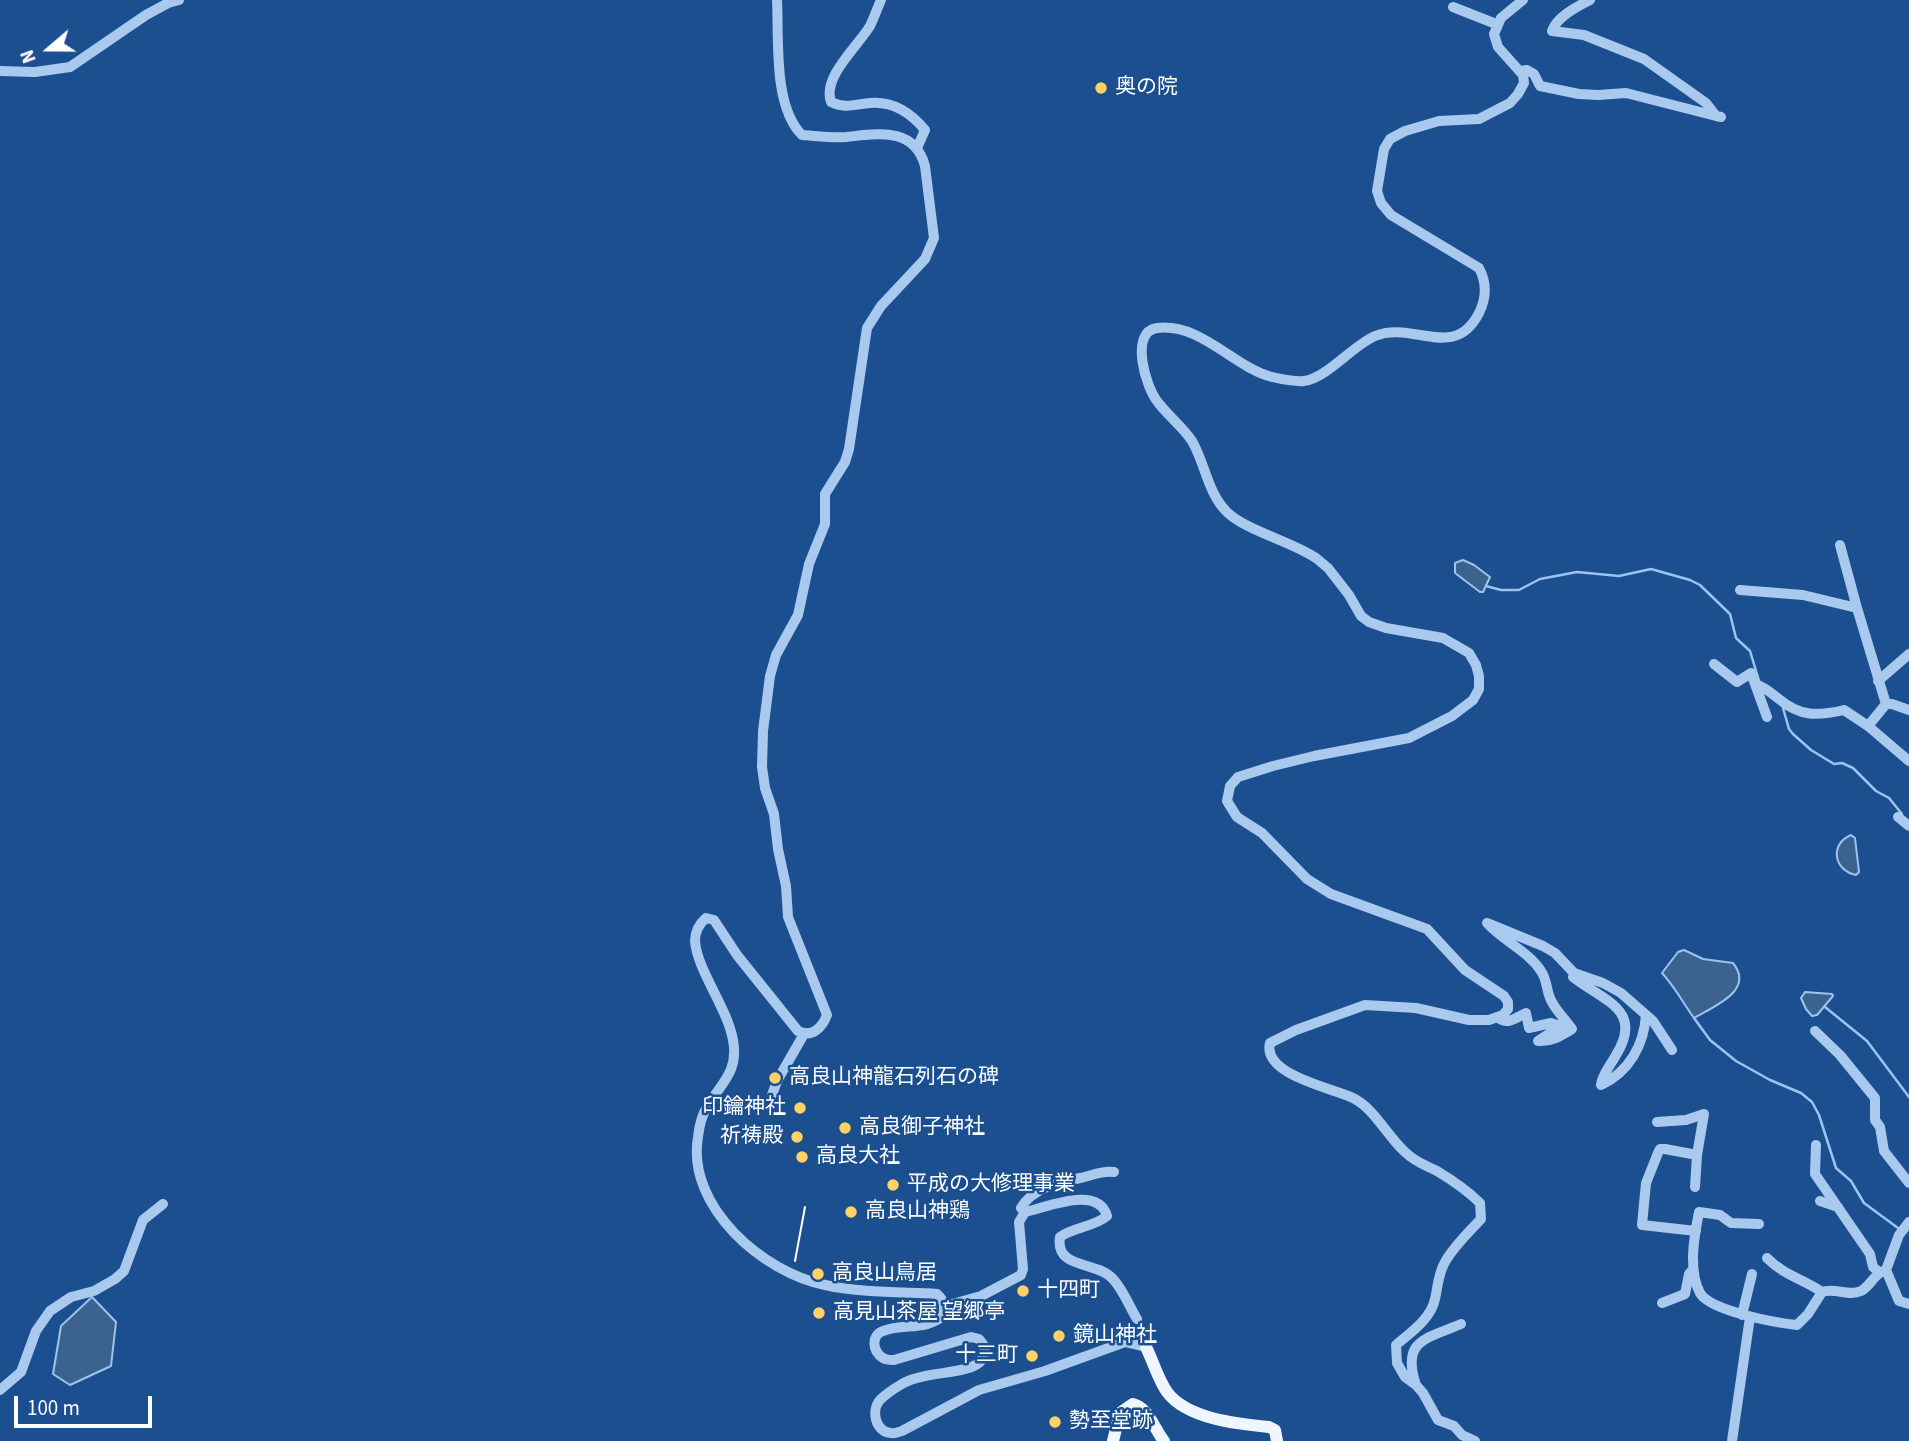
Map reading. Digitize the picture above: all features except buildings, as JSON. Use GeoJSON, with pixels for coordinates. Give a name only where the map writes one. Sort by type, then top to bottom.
{"type":"FeatureCollection","features":[{"type":"Feature","properties":{"kind":"main road"},"geometry":{"type":"LineString","coordinates":[[1146,1347],[1167,1391],[1180,1405],[1196,1414],[1269,1427],[1275,1430],[1277,1441]]}},
{"type":"Feature","properties":{"kind":"main road"},"geometry":{"type":"LineString","coordinates":[[1113,1441],[1120,1413],[1133,1404],[1138,1405],[1148,1415],[1164,1441]]}},
{"type":"Feature","properties":{"kind":"street"},"geometry":{"type":"LineString","coordinates":[[0,71],[35,72],[70,67],[146,15],[179,0]]}},
{"type":"Feature","properties":{"kind":"street"},"geometry":{"type":"LineString","coordinates":[[776,0],[781,82],[786,110],[793,125],[802,135],[845,137],[892,134],[917,148],[925,166],[934,238],[925,259],[881,306],[867,328],[849,449],[845,462],[825,494],[825,524],[809,564],[798,615],[776,655],[769,676],[762,731],[765,788],[774,814],[786,886],[788,917],[827,1015],[823,1026],[813,1032],[804,1034],[798,1031],[737,954],[714,920],[706,918],[699,924],[695,939],[699,957],[729,1022],[734,1044],[733,1063],[726,1083],[705,1108],[697,1140],[699,1171],[706,1194],[727,1225],[752,1250],[785,1273],[825,1285],[937,1294],[942,1299],[945,1306],[943,1316],[927,1326],[882,1331],[876,1336],[875,1350],[883,1358],[894,1360],[971,1337],[979,1339],[985,1347],[984,1356],[979,1363],[971,1367],[927,1374],[904,1382],[880,1400],[874,1410],[876,1421],[882,1429],[891,1433],[902,1432],[979,1390],[1045,1371],[1125,1342],[1146,1347]]}},
{"type":"Feature","properties":{"kind":"street"},"geometry":{"type":"LineString","coordinates":[[881,0],[870,26],[844,59],[830,87],[829,96],[831,102],[838,106],[883,103],[903,110],[925,130],[917,148]]}},
{"type":"Feature","properties":{"kind":"street"},"geometry":{"type":"LineString","coordinates":[[1522,0],[1496,24],[1494,33],[1498,47],[1521,71],[1524,83],[1518,94],[1510,103],[1479,119],[1439,121],[1405,131],[1390,139],[1384,149],[1377,191],[1381,203],[1391,215],[1479,268],[1485,278],[1484,303],[1474,324],[1462,334],[1436,338],[1390,331],[1354,348],[1327,369],[1303,381],[1270,377],[1186,331],[1157,328],[1150,331],[1144,336],[1141,352],[1151,392],[1192,442],[1217,499],[1227,512],[1316,558],[1328,568],[1361,616],[1369,622],[1386,628],[1443,638],[1469,653],[1479,676],[1479,689],[1473,700],[1427,731],[1409,738],[1273,766],[1238,778],[1230,786],[1227,801],[1237,817],[1262,833],[1307,879],[1340,897],[1427,929],[1465,970],[1504,996],[1508,1006],[1526,1013]]}},
{"type":"Feature","properties":{"kind":"street"},"geometry":{"type":"LineString","coordinates":[[1521,71],[1527,69],[1534,74],[1540,86],[1578,94],[1626,93],[1719,117],[1706,103],[1644,59],[1584,35],[1552,31],[1553,26],[1574,8],[1590,0]]}},
{"type":"Feature","properties":{"kind":"street"},"geometry":{"type":"LineString","coordinates":[[1453,7],[1496,24]]}},
{"type":"Feature","properties":{"kind":"street"},"geometry":{"type":"LineString","coordinates":[[1840,545],[1886,704]]}},
{"type":"Feature","properties":{"kind":"street"},"geometry":{"type":"LineString","coordinates":[[1740,590],[1803,595],[1857,608]]}},
{"type":"Feature","properties":{"kind":"street"},"geometry":{"type":"LineString","coordinates":[[1878,681],[1909,654]]}},
{"type":"Feature","properties":{"kind":"street"},"geometry":{"type":"LineString","coordinates":[[1714,664],[1737,682],[1751,673],[1759,685],[1767,717]]}},
{"type":"Feature","properties":{"kind":"street"},"geometry":{"type":"LineString","coordinates":[[1759,685],[1802,714],[1821,715],[1844,710],[1868,726],[1909,761]]}},
{"type":"Feature","properties":{"kind":"street"},"geometry":{"type":"LineString","coordinates":[[1886,704],[1909,710]]}},
{"type":"Feature","properties":{"kind":"street"},"geometry":{"type":"LineString","coordinates":[[1868,726],[1886,704]]}},
{"type":"Feature","properties":{"kind":"street"},"geometry":{"type":"LineString","coordinates":[[1898,817],[1909,826]]}},
{"type":"Feature","properties":{"kind":"street"},"geometry":{"type":"LineString","coordinates":[[1526,1013],[1529,1028],[1551,1023],[1561,1026],[1538,1041],[1546,1042],[1572,1029],[1550,1001],[1541,970],[1525,953],[1497,934],[1487,923],[1555,953],[1572,976],[1614,1005],[1626,1023],[1626,1033],[1601,1085],[1615,1078],[1639,1048],[1645,1032],[1646,1015]]}},
{"type":"Feature","properties":{"kind":"street"},"geometry":{"type":"LineString","coordinates":[[1564,965],[1574,973],[1603,983],[1621,993],[1646,1015],[1672,1050]]}},
{"type":"Feature","properties":{"kind":"street"},"geometry":{"type":"LineString","coordinates":[[1416,1385],[1405,1377],[1397,1363],[1396,1346],[1424,1319],[1435,1302],[1436,1283],[1443,1265],[1452,1250],[1480,1219],[1479,1203],[1461,1187],[1404,1152],[1355,1099],[1281,1068],[1272,1056],[1270,1043],[1296,1030],[1365,1005],[1416,1008],[1469,1020],[1489,1020],[1503,1015],[1508,1006]]}},
{"type":"Feature","properties":{"kind":"street"},"geometry":{"type":"LineString","coordinates":[[1497,1017],[1509,1022],[1526,1013]]}},
{"type":"Feature","properties":{"kind":"street"},"geometry":{"type":"LineString","coordinates":[[1815,1031],[1840,1055],[1875,1098],[1875,1120],[1880,1127],[1884,1151],[1909,1183]]}},
{"type":"Feature","properties":{"kind":"street"},"geometry":{"type":"LineString","coordinates":[[772,1095],[804,1034]]}},
{"type":"Feature","properties":{"kind":"street"},"geometry":{"type":"LineString","coordinates":[[1657,1122],[1686,1120],[1704,1114],[1695,1186]]}},
{"type":"Feature","properties":{"kind":"street"},"geometry":{"type":"LineString","coordinates":[[1816,1145],[1815,1174],[1870,1254],[1873,1268],[1882,1271],[1899,1301],[1909,1304]]}},
{"type":"Feature","properties":{"kind":"street"},"geometry":{"type":"LineString","coordinates":[[1696,1231],[1643,1225],[1646,1184],[1660,1149],[1697,1155]]}},
{"type":"Feature","properties":{"kind":"street"},"geometry":{"type":"LineString","coordinates":[[1025,1212],[1021,1208],[1024,1201],[1042,1189],[1107,1171],[1114,1172]]}},
{"type":"Feature","properties":{"kind":"street"},"geometry":{"type":"LineString","coordinates":[[945,1306],[981,1296],[1021,1275],[1023,1269],[1019,1222],[1025,1212],[1089,1199],[1098,1202],[1107,1216],[1101,1221],[1068,1232],[1060,1237],[1059,1246],[1067,1260],[1105,1271],[1114,1280],[1137,1319]]}},
{"type":"Feature","properties":{"kind":"street"},"geometry":{"type":"LineString","coordinates":[[1820,1201],[1838,1207]]}},
{"type":"Feature","properties":{"kind":"street"},"geometry":{"type":"LineString","coordinates":[[0,1390],[21,1372],[36,1332],[50,1311],[71,1297],[94,1291],[124,1271],[143,1220],[163,1204]]}},
{"type":"Feature","properties":{"kind":"street"},"geometry":{"type":"LineString","coordinates":[[1759,1224],[1731,1223],[1720,1215],[1699,1212],[1693,1269],[1699,1293],[1705,1300],[1746,1316],[1797,1325],[1808,1314],[1822,1292],[1834,1289],[1855,1293],[1862,1291],[1882,1271],[1899,1235],[1909,1222]]}},
{"type":"Feature","properties":{"kind":"street"},"geometry":{"type":"LineString","coordinates":[[1768,1258],[1782,1272],[1822,1292]]}},
{"type":"Feature","properties":{"kind":"street"},"geometry":{"type":"LineString","coordinates":[[1662,1303],[1685,1294],[1689,1274],[1693,1269]]}},
{"type":"Feature","properties":{"kind":"street"},"geometry":{"type":"LineString","coordinates":[[1732,1441],[1752,1274]]}},
{"type":"Feature","properties":{"kind":"street"},"geometry":{"type":"LineString","coordinates":[[1461,1324],[1422,1340],[1414,1350],[1410,1366],[1416,1385],[1438,1420],[1454,1426],[1462,1435],[1475,1441]]}},
{"type":"Feature","properties":{"kind":"water"},"geometry":{"type":"Polygon","coordinates":[[[1463,560],[1490,577],[1483,592],[1455,573],[1455,563],[1463,560]]]}},
{"type":"Feature","properties":{"kind":"water"},"geometry":{"type":"Polygon","coordinates":[[[1851,835],[1855,838],[1859,872],[1856,875],[1843,868],[1837,857],[1839,844],[1851,835]]]}},
{"type":"Feature","properties":{"kind":"water"},"geometry":{"type":"Polygon","coordinates":[[[1684,950],[1703,959],[1733,963],[1739,973],[1736,989],[1730,996],[1694,1018],[1662,973],[1678,952],[1684,950]]]}},
{"type":"Feature","properties":{"kind":"water"},"geometry":{"type":"Polygon","coordinates":[[[1805,992],[1833,996],[1817,1015],[1812,1016],[1801,998],[1805,992]]]}},
{"type":"Feature","properties":{"kind":"water"},"geometry":{"type":"Polygon","coordinates":[[[92,1297],[116,1322],[111,1366],[70,1385],[53,1374],[61,1326],[92,1297]]]}},
{"type":"Feature","properties":{"kind":"waterway"},"geometry":{"type":"LineString","coordinates":[[1486,586],[1501,590],[1519,590],[1540,579],[1577,572],[1619,576],[1651,569],[1690,580],[1700,585],[1730,614],[1736,638],[1750,651],[1760,684]]}},
{"type":"Feature","properties":{"kind":"waterway"},"geometry":{"type":"LineString","coordinates":[[1783,708],[1793,734],[1811,750],[1834,764],[1842,763],[1853,768],[1876,791],[1889,798],[1902,814]]}},
{"type":"Feature","properties":{"kind":"waterway"},"geometry":{"type":"LineString","coordinates":[[1825,1007],[1867,1041],[1909,1097]]}},
{"type":"Feature","properties":{"kind":"waterway"},"geometry":{"type":"LineString","coordinates":[[1694,1018],[1710,1040],[1736,1061],[1801,1093],[1812,1102],[1819,1115],[1836,1168],[1851,1181],[1864,1203],[1898,1228]]}},
{"type":"Feature","properties":{"kind":"tram line"},"geometry":{"type":"LineString","coordinates":[[795,1261],[805,1207]]}},
{"type":"Feature","properties":{"kind":"place","name":"奥の院"},"geometry":{"type":"Point","coordinates":[1101,88]}},
{"type":"Feature","properties":{"kind":"place","name":"高良山神龍石列石の碑"},"geometry":{"type":"Point","coordinates":[775,1078]}},
{"type":"Feature","properties":{"kind":"place","name":"印鑰神社"},"geometry":{"type":"Point","coordinates":[800,1108]}},
{"type":"Feature","properties":{"kind":"place","name":"高良御子神社"},"geometry":{"type":"Point","coordinates":[845,1128]}},
{"type":"Feature","properties":{"kind":"place","name":"祈祷殿"},"geometry":{"type":"Point","coordinates":[797,1137]}},
{"type":"Feature","properties":{"kind":"place","name":"高良大社"},"geometry":{"type":"Point","coordinates":[802,1157]}},
{"type":"Feature","properties":{"kind":"place","name":"平成の大修理事業"},"geometry":{"type":"Point","coordinates":[893,1185]}},
{"type":"Feature","properties":{"kind":"place","name":"高良山神鶏"},"geometry":{"type":"Point","coordinates":[851,1212]}},
{"type":"Feature","properties":{"kind":"place","name":"高良山鳥居"},"geometry":{"type":"Point","coordinates":[818,1274]}},
{"type":"Feature","properties":{"kind":"place","name":"十四町"},"geometry":{"type":"Point","coordinates":[1023,1291]}},
{"type":"Feature","properties":{"kind":"place","name":"高見山茶屋 望郷亭"},"geometry":{"type":"Point","coordinates":[819,1313]}},
{"type":"Feature","properties":{"kind":"place","name":"鏡山神社"},"geometry":{"type":"Point","coordinates":[1059,1336]}},
{"type":"Feature","properties":{"kind":"place","name":"十三町"},"geometry":{"type":"Point","coordinates":[1032,1356]}},
{"type":"Feature","properties":{"kind":"place","name":"勢至堂跡"},"geometry":{"type":"Point","coordinates":[1055,1422]}}]}
